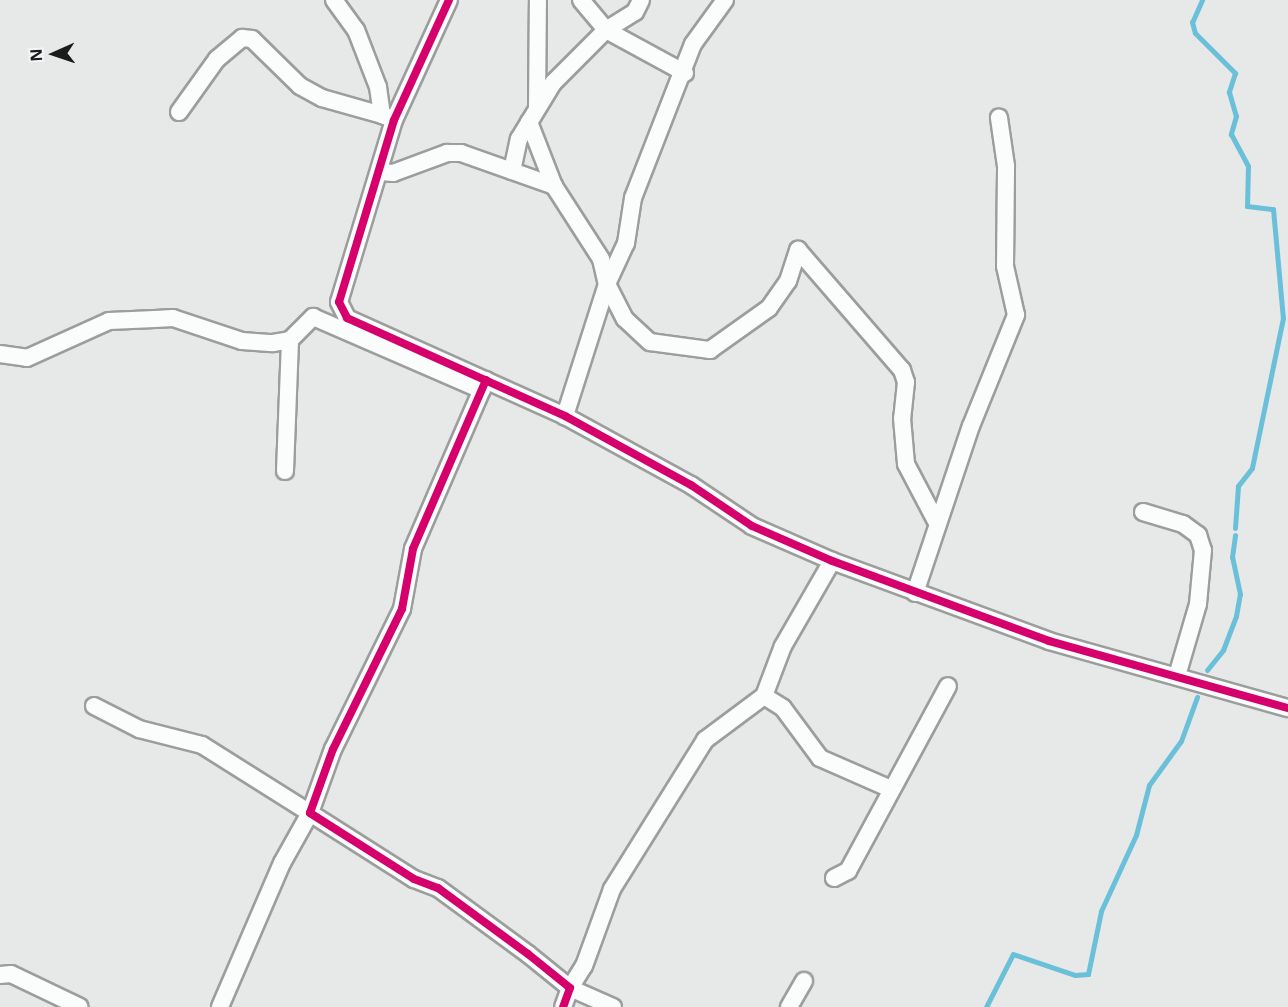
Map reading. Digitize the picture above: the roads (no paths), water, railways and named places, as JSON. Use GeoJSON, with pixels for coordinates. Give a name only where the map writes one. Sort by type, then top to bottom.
{"type":"FeatureCollection","features":[{"type":"Feature","properties":{"kind":"street"},"geometry":{"type":"LineString","coordinates":[[334,0],[356,30],[368,57],[388,117]]}},
{"type":"Feature","properties":{"kind":"street"},"geometry":{"type":"LineString","coordinates":[[449,0],[388,117],[381,172],[343,284],[339,310],[347,318],[484,385]]}},
{"type":"Feature","properties":{"kind":"street"},"geometry":{"type":"LineString","coordinates":[[538,0],[533,115],[554,186],[601,259],[607,284],[625,319],[650,342],[710,350],[769,308],[788,281],[798,250],[902,370],[906,382],[902,418],[906,464],[937,523]]}},
{"type":"Feature","properties":{"kind":"street"},"geometry":{"type":"LineString","coordinates":[[581,0],[606,30],[685,73]]}},
{"type":"Feature","properties":{"kind":"street"},"geometry":{"type":"LineString","coordinates":[[512,171],[519,139],[553,83],[606,30],[635,12],[641,0]]}},
{"type":"Feature","properties":{"kind":"street"},"geometry":{"type":"LineString","coordinates":[[565,416],[607,284],[626,243],[636,190],[700,31],[725,0]]}},
{"type":"Feature","properties":{"kind":"street"},"geometry":{"type":"LineString","coordinates":[[179,112],[217,59],[243,38],[252,39],[300,86],[322,98],[388,117]]}},
{"type":"Feature","properties":{"kind":"street"},"geometry":{"type":"LineString","coordinates":[[915,593],[937,523],[1016,315],[1005,266],[1006,166],[999,118]]}},
{"type":"Feature","properties":{"kind":"street"},"geometry":{"type":"LineString","coordinates":[[381,172],[393,173],[447,153],[512,171],[554,186]]}},
{"type":"Feature","properties":{"kind":"street"},"geometry":{"type":"LineString","coordinates":[[0,354],[27,358],[109,321],[173,318],[256,344],[290,340],[313,317],[565,416],[691,485],[752,526],[832,561],[1050,641],[1288,708]]}},
{"type":"Feature","properties":{"kind":"street"},"geometry":{"type":"LineString","coordinates":[[285,471],[290,340]]}},
{"type":"Feature","properties":{"kind":"street"},"geometry":{"type":"LineString","coordinates":[[220,1007],[282,863],[310,813],[333,749],[402,609],[413,549],[484,385]]}},
{"type":"Feature","properties":{"kind":"street"},"geometry":{"type":"LineString","coordinates":[[1143,512],[1183,525],[1198,535],[1203,550],[1198,604],[1177,676]]}},
{"type":"Feature","properties":{"kind":"street"},"geometry":{"type":"LineString","coordinates":[[563,1007],[570,988],[584,966],[612,889],[705,740],[764,696],[783,646],[832,561]]}},
{"type":"Feature","properties":{"kind":"street"},"geometry":{"type":"LineString","coordinates":[[834,878],[848,871],[948,686]]}},
{"type":"Feature","properties":{"kind":"street"},"geometry":{"type":"LineString","coordinates":[[764,696],[783,708],[820,758],[891,789]]}},
{"type":"Feature","properties":{"kind":"street"},"geometry":{"type":"LineString","coordinates":[[94,706],[139,729],[202,745],[414,879],[438,888],[570,988],[613,1007]]}},
{"type":"Feature","properties":{"kind":"street"},"geometry":{"type":"LineString","coordinates":[[0,975],[11,974],[80,1007]]}},
{"type":"Feature","properties":{"kind":"street"},"geometry":{"type":"LineString","coordinates":[[789,1007],[804,981]]}},
{"type":"Feature","properties":{"kind":"waterway"},"geometry":{"type":"LineString","coordinates":[[1202,0],[1192,22],[1195,33],[1235,73],[1229,92],[1236,116],[1231,134],[1248,166],[1247,206],[1273,209],[1283,318],[1252,468],[1238,486],[1235,528]]}},
{"type":"Feature","properties":{"kind":"waterway"},"geometry":{"type":"LineString","coordinates":[[1207,670],[1223,650],[1236,616],[1240,594],[1232,557],[1235,535]]}},
{"type":"Feature","properties":{"kind":"waterway"},"geometry":{"type":"LineString","coordinates":[[986,1007],[1013,954],[1075,975],[1088,974],[1101,911],[1136,835],[1149,785],[1181,741],[1197,697]]}}]}
